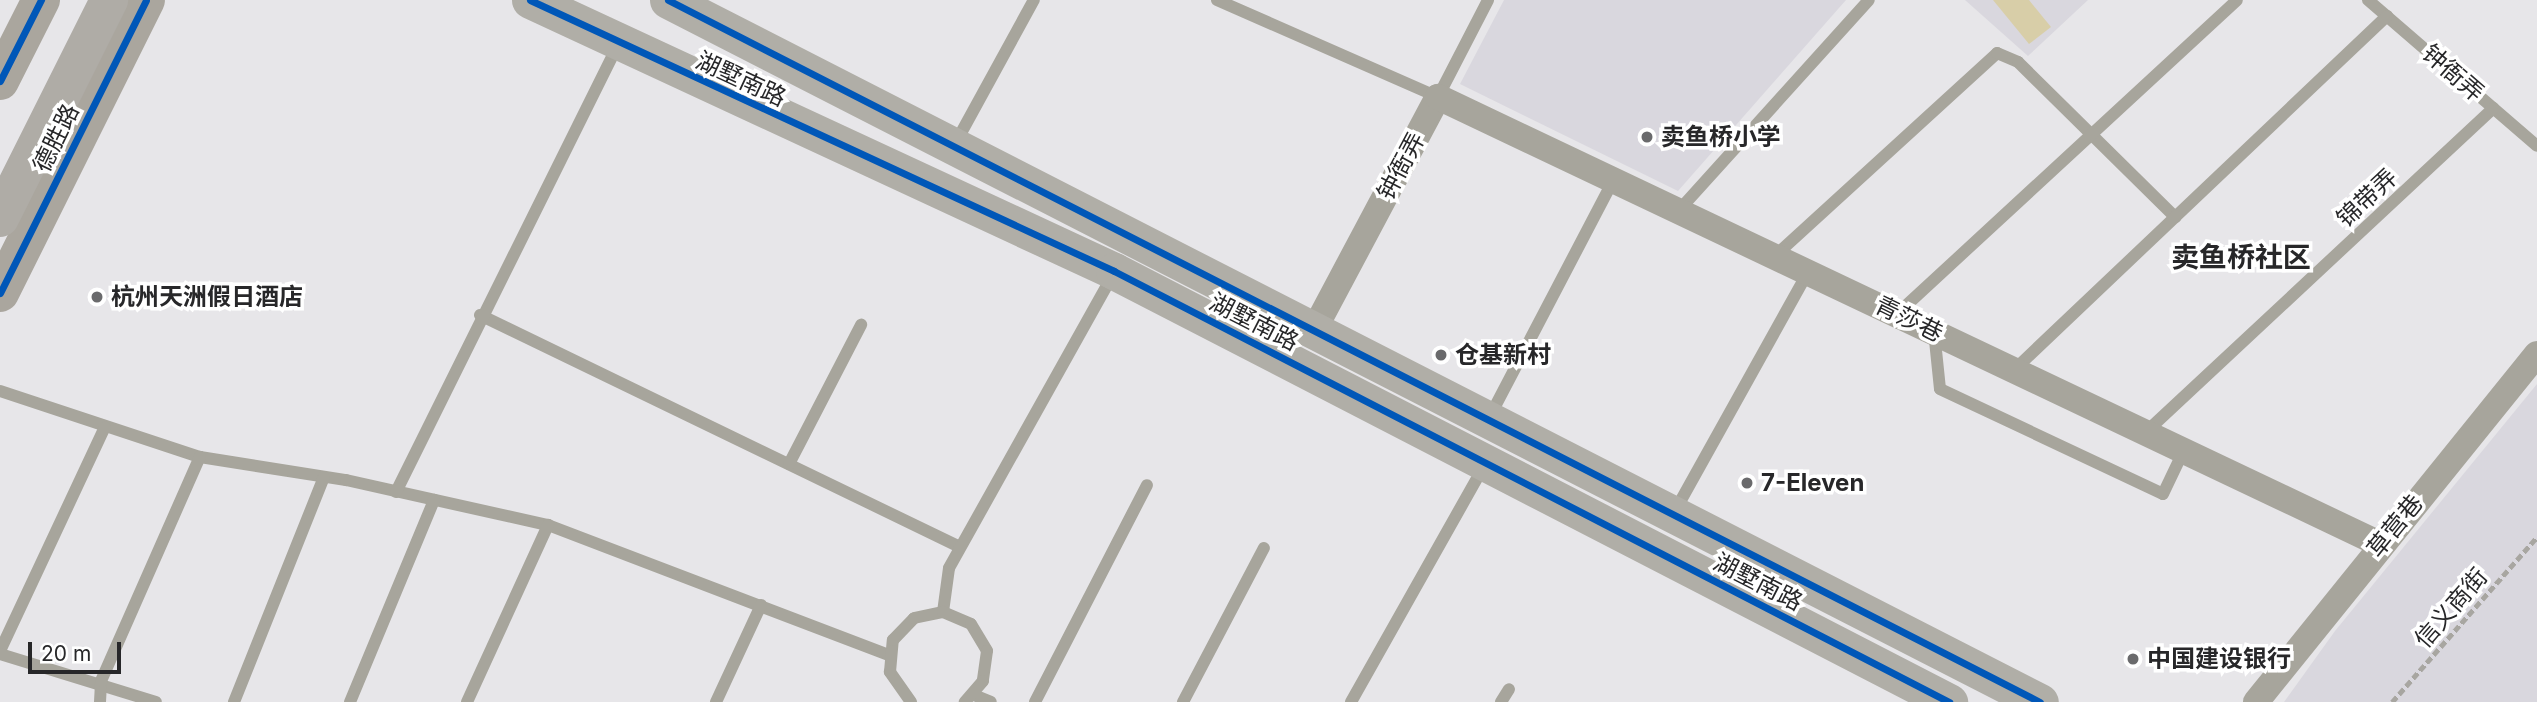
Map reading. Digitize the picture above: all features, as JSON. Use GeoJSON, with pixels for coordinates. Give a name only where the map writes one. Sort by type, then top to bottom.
{"type":"FeatureCollection","features":[{"type":"Feature","properties":{"kind":"highway"},"geometry":{"type":"LineString","coordinates":[[0,164],[80,0]]}},
{"type":"Feature","properties":{"kind":"highway"},"geometry":{"type":"LineString","coordinates":[[0,218],[109,0]]}},
{"type":"Feature","properties":{"kind":"main road"},"geometry":{"type":"LineString","coordinates":[[0,81],[41,0]]}},
{"type":"Feature","properties":{"kind":"main road","name":"德胜路"},"geometry":{"type":"LineString","coordinates":[[0,293],[146,0]]}},
{"type":"Feature","properties":{"kind":"main road","name":"湖墅南路"},"geometry":{"type":"LineString","coordinates":[[530,0],[618,44],[1114,271],[1949,702]]}},
{"type":"Feature","properties":{"kind":"main road","name":"湖墅南路"},"geometry":{"type":"LineString","coordinates":[[668,0],[2040,702]]}},
{"type":"Feature","properties":{"kind":"street","name":"青莎巷"},"geometry":{"type":"LineString","coordinates":[[1438,97],[1615,176],[2379,544]]}},
{"type":"Feature","properties":{"kind":"street","name":"钟衙弄"},"geometry":{"type":"LineString","coordinates":[[1314,330],[1438,97]]}},
{"type":"Feature","properties":{"kind":"street","name":"草营巷"},"geometry":{"type":"LineString","coordinates":[[2256,702],[2379,544],[2537,354]]}},
{"type":"Feature","properties":{"kind":"lane"},"geometry":{"type":"LineString","coordinates":[[953,146],[1034,0]]}},
{"type":"Feature","properties":{"kind":"lane"},"geometry":{"type":"LineString","coordinates":[[1217,0],[1438,97]]}},
{"type":"Feature","properties":{"kind":"lane","name":"钟衙弄"},"geometry":{"type":"LineString","coordinates":[[1438,97],[1488,0]]}},
{"type":"Feature","properties":{"kind":"lane"},"geometry":{"type":"LineString","coordinates":[[1681,208],[1870,0]]}},
{"type":"Feature","properties":{"kind":"lane"},"geometry":{"type":"LineString","coordinates":[[1898,313],[2236,0]]}},
{"type":"Feature","properties":{"kind":"lane","name":"钟衙弄"},"geometry":{"type":"LineString","coordinates":[[2368,0],[2537,145]]}},
{"type":"Feature","properties":{"kind":"lane"},"geometry":{"type":"LineString","coordinates":[[2015,369],[2387,16]]}},
{"type":"Feature","properties":{"kind":"lane"},"geometry":{"type":"LineString","coordinates":[[396,492],[480,315],[618,44]]}},
{"type":"Feature","properties":{"kind":"lane"},"geometry":{"type":"LineString","coordinates":[[1777,254],[1997,53],[2018,62],[2175,217]]}},
{"type":"Feature","properties":{"kind":"lane","name":"锦带弄"},"geometry":{"type":"LineString","coordinates":[[2146,432],[2493,108]]}},
{"type":"Feature","properties":{"kind":"lane"},"geometry":{"type":"LineString","coordinates":[[1488,420],[1615,176]]}},
{"type":"Feature","properties":{"kind":"lane"},"geometry":{"type":"LineString","coordinates":[[1673,515],[1809,270]]}},
{"type":"Feature","properties":{"kind":"lane"},"geometry":{"type":"LineString","coordinates":[[943,612],[949,568],[1114,271]]}},
{"type":"Feature","properties":{"kind":"lane"},"geometry":{"type":"LineString","coordinates":[[480,315],[960,547]]}},
{"type":"Feature","properties":{"kind":"lane"},"geometry":{"type":"LineString","coordinates":[[789,464],[862,325]]}},
{"type":"Feature","properties":{"kind":"lane"},"geometry":{"type":"LineString","coordinates":[[1933,330],[1940,390],[2163,494],[2184,450]]}},
{"type":"Feature","properties":{"kind":"lane"},"geometry":{"type":"LineString","coordinates":[[0,391],[200,457],[324,477],[548,525],[889,655]]}},
{"type":"Feature","properties":{"kind":"lane"},"geometry":{"type":"LineString","coordinates":[[105,427],[0,652],[101,681],[156,702]]}},
{"type":"Feature","properties":{"kind":"lane"},"geometry":{"type":"LineString","coordinates":[[100,702],[101,681],[200,457]]}},
{"type":"Feature","properties":{"kind":"lane"},"geometry":{"type":"LineString","coordinates":[[1351,702],[1486,463]]}},
{"type":"Feature","properties":{"kind":"lane"},"geometry":{"type":"LineString","coordinates":[[234,702],[324,477]]}},
{"type":"Feature","properties":{"kind":"lane"},"geometry":{"type":"LineString","coordinates":[[1035,702],[1147,485]]}},
{"type":"Feature","properties":{"kind":"lane"},"geometry":{"type":"LineString","coordinates":[[350,702],[434,500]]}},
{"type":"Feature","properties":{"kind":"lane"},"geometry":{"type":"LineString","coordinates":[[467,702],[548,525]]}},
{"type":"Feature","properties":{"kind":"lane"},"geometry":{"type":"LineString","coordinates":[[1183,702],[1264,548]]}},
{"type":"Feature","properties":{"kind":"lane"},"geometry":{"type":"LineString","coordinates":[[716,702],[761,605]]}},
{"type":"Feature","properties":{"kind":"lane"},"geometry":{"type":"LineString","coordinates":[[908,701],[890,672],[889,655],[902,628],[943,612],[971,624],[987,651],[970,698],[991,702]]}},
{"type":"Feature","properties":{"kind":"lane"},"geometry":{"type":"LineString","coordinates":[[1501,702],[1508,689]]}},
{"type":"Feature","properties":{"kind":"shaded area","name":"卖鱼桥小学"},"geometry":{"type":"Polygon","coordinates":[[[1504,0],[1846,0],[1678,191],[1460,84],[1504,0]]]}},
{"type":"Feature","properties":{"kind":"shaded area"},"geometry":{"type":"Polygon","coordinates":[[[1965,0],[2088,0],[2028,56],[1965,0]]]}},
{"type":"Feature","properties":{"kind":"shaded area"},"geometry":{"type":"Polygon","coordinates":[[[1993,0],[2029,0],[2051,27],[2029,44],[1993,0]]]}},
{"type":"Feature","properties":{"kind":"shaded area"},"geometry":{"type":"Polygon","coordinates":[[[2537,384],[2537,702],[2284,702],[2335,631],[2537,384]]]}},
{"type":"Feature","properties":{"kind":"cycle path"},"geometry":{"type":"LineString","coordinates":[[0,81],[41,0]]}},
{"type":"Feature","properties":{"kind":"cycle path"},"geometry":{"type":"LineString","coordinates":[[0,293],[146,0]]}},
{"type":"Feature","properties":{"kind":"cycle path"},"geometry":{"type":"LineString","coordinates":[[530,0],[1114,271],[1949,702]]}},
{"type":"Feature","properties":{"kind":"cycle path"},"geometry":{"type":"LineString","coordinates":[[668,0],[2040,702]]}},
{"type":"Feature","properties":{"kind":"place","name":"卖鱼桥小学"},"geometry":{"type":"Point","coordinates":[1647,137]}},
{"type":"Feature","properties":{"kind":"place","name":"杭州天洲假日酒店"},"geometry":{"type":"Point","coordinates":[97,297]}},
{"type":"Feature","properties":{"kind":"place","name":"仓基新村"},"geometry":{"type":"Point","coordinates":[1441,355]}},
{"type":"Feature","properties":{"kind":"place","name":"7-Eleven"},"geometry":{"type":"Point","coordinates":[1747,483]}},
{"type":"Feature","properties":{"kind":"place","name":"中国建设银行"},"geometry":{"type":"Point","coordinates":[2133,659]}},
{"type":"Feature","properties":{"kind":"district","name":"卖鱼桥社区"},"geometry":{"type":"Point","coordinates":[2241,257]}}]}
